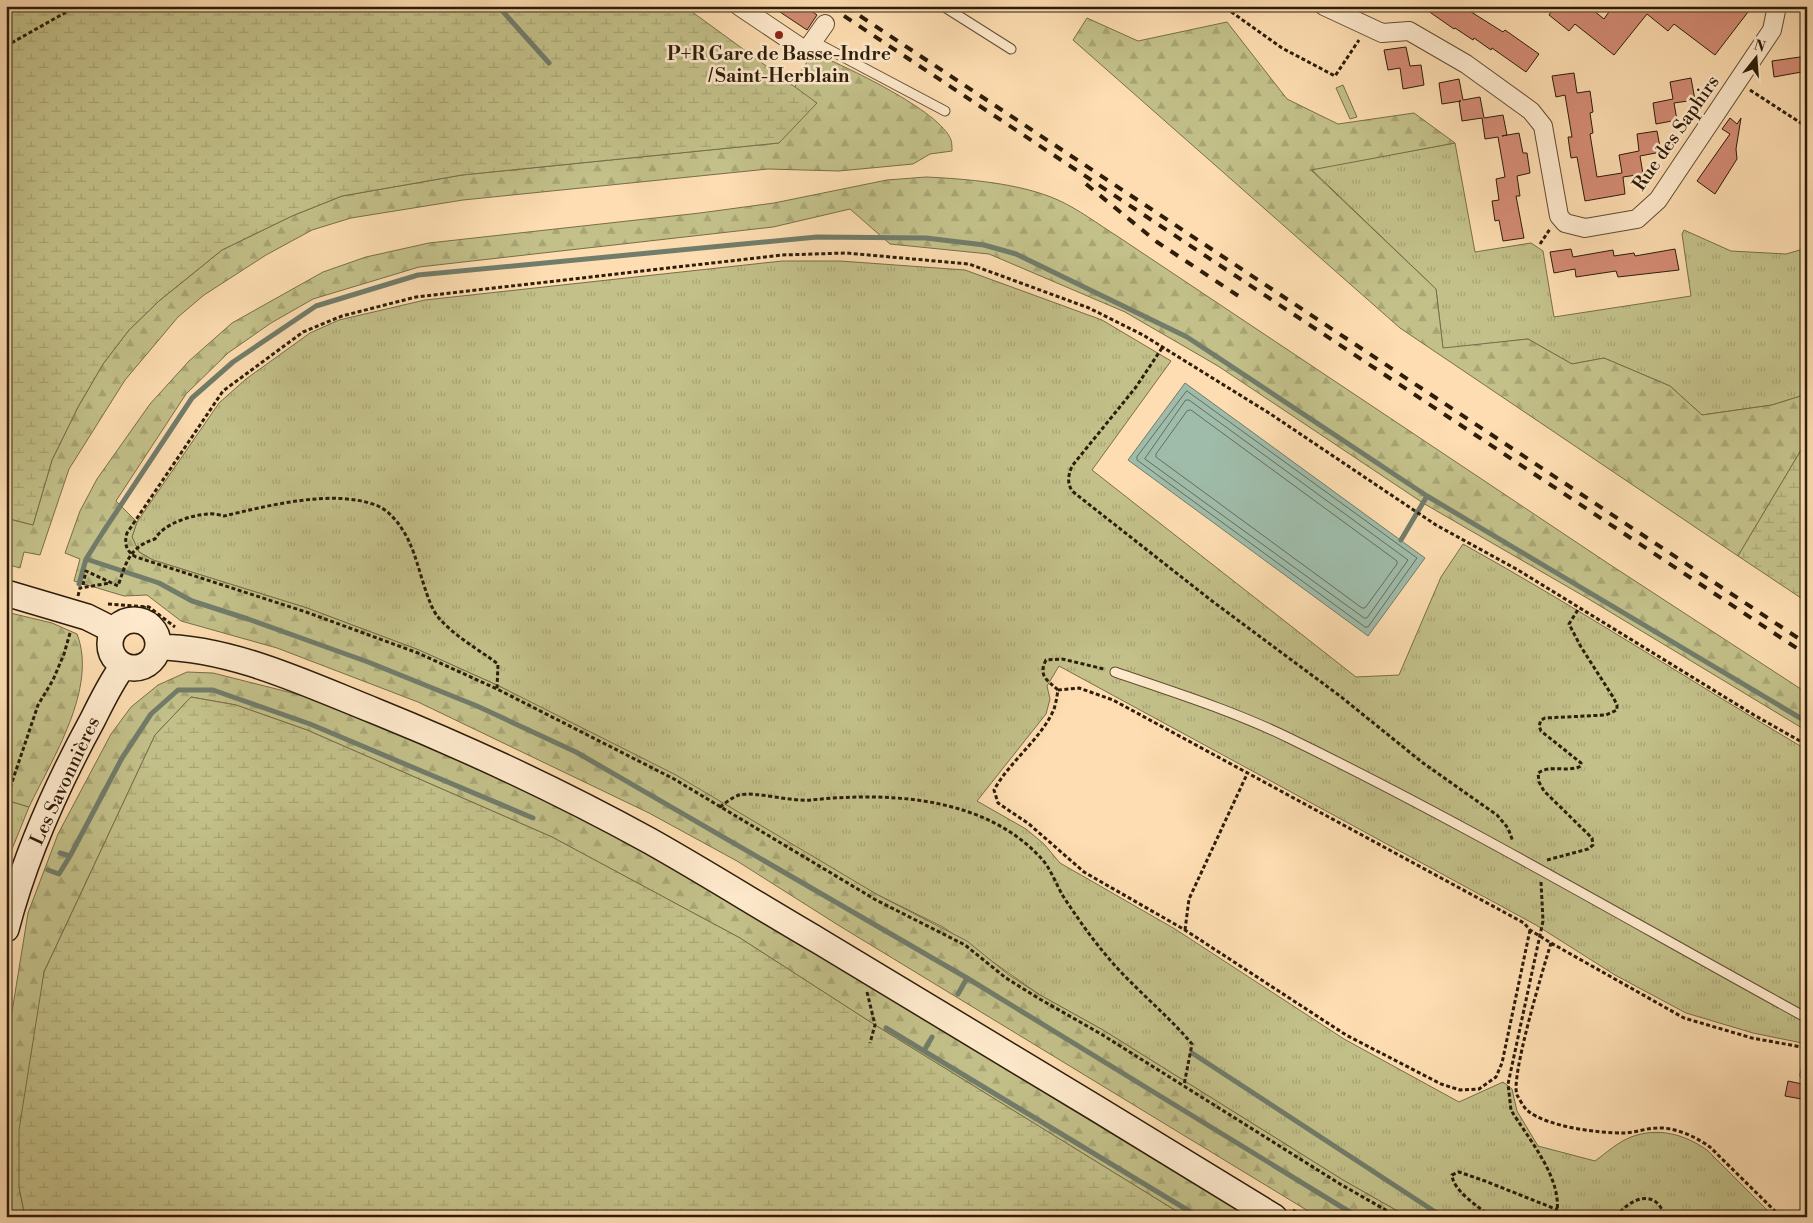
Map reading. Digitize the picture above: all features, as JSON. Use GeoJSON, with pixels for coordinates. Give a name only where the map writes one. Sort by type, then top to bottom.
{"type":"FeatureCollection","features":[{"type":"Feature","properties":{"kind":"main road"},"geometry":{"type":"LineString","coordinates":[[6,593],[87,617],[113,630]]}},
{"type":"Feature","properties":{"kind":"main road"},"geometry":{"type":"LineString","coordinates":[[143,613],[157,636],[158,647],[154,658],[142,667],[123,666],[114,659],[110,652],[109,644],[113,630],[125,620],[143,613]]}},
{"type":"Feature","properties":{"kind":"main road"},"geometry":{"type":"LineString","coordinates":[[158,647],[208,653],[276,673],[417,728],[536,782],[651,842],[863,967],[1274,1217]]}},
{"type":"Feature","properties":{"kind":"main road","name":"Les Savonnières"},"geometry":{"type":"LineString","coordinates":[[6,929],[32,851],[48,813],[79,744],[123,666]]}},
{"type":"Feature","properties":{"kind":"street"},"geometry":{"type":"LineString","coordinates":[[739,6],[806,51],[824,24]]}},
{"type":"Feature","properties":{"kind":"street","name":"Rue des Saphirs"},"geometry":{"type":"LineString","coordinates":[[1324,6],[1382,33],[1409,31],[1500,87],[1538,117],[1543,126],[1559,216],[1565,223],[1585,228],[1637,219],[1646,213],[1658,200],[1772,30],[1777,6]]}},
{"type":"Feature","properties":{"kind":"lane"},"geometry":{"type":"LineString","coordinates":[[943,6],[1011,49]]}},
{"type":"Feature","properties":{"kind":"lane"},"geometry":{"type":"LineString","coordinates":[[813,41],[945,111]]}},
{"type":"Feature","properties":{"kind":"lane"},"geometry":{"type":"LineString","coordinates":[[1114,672],[1191,699],[1288,737],[1518,856],[1807,1018]]}},
{"type":"Feature","properties":{"kind":"lane"},"geometry":{"type":"LineString","coordinates":[[1805,1075],[1807,1065]]}},
{"type":"Feature","properties":{"kind":"path"},"geometry":{"type":"LineString","coordinates":[[6,46],[77,6]]}},
{"type":"Feature","properties":{"kind":"path"},"geometry":{"type":"LineString","coordinates":[[1229,6],[1230,11],[1282,48],[1335,76],[1367,26]]}},
{"type":"Feature","properties":{"kind":"path"},"geometry":{"type":"LineString","coordinates":[[1737,82],[1807,127]]}},
{"type":"Feature","properties":{"kind":"path"},"geometry":{"type":"LineString","coordinates":[[1398,1217],[1340,1184],[1184,1085],[1006,978],[965,945],[876,900],[674,779],[497,688],[418,653],[306,612],[152,564],[130,553],[125,541],[127,533],[224,391],[303,332],[342,316],[416,297],[782,255],[829,253],[919,258],[969,264],[1089,308],[1123,323],[1269,413],[1436,525],[1484,550],[1807,745]]}},
{"type":"Feature","properties":{"kind":"path"},"geometry":{"type":"LineString","coordinates":[[1162,348],[1136,388],[1072,466],[1068,475],[1072,491],[1212,601],[1340,696],[1422,763],[1497,815],[1508,828],[1518,856]]}},
{"type":"Feature","properties":{"kind":"path"},"geometry":{"type":"LineString","coordinates":[[83,585],[86,571],[118,586],[130,553],[146,542],[155,539],[160,530],[209,513],[224,516],[319,500],[352,500],[378,506],[389,513],[410,545],[437,616],[455,633],[498,664],[497,688]]}},
{"type":"Feature","properties":{"kind":"path"},"geometry":{"type":"LineString","coordinates":[[78,596],[80,588],[111,583]]}},
{"type":"Feature","properties":{"kind":"path"},"geometry":{"type":"LineString","coordinates":[[1556,1217],[1559,1200],[1555,1182],[1511,1110],[1508,1084],[1543,921],[1536,866],[1588,849],[1593,845],[1592,838],[1544,791],[1539,782],[1538,773],[1545,768],[1565,770],[1581,766],[1581,763],[1574,755],[1541,731],[1539,726],[1541,720],[1545,718],[1606,715],[1617,710],[1613,697],[1581,647],[1570,624],[1579,608]]}},
{"type":"Feature","properties":{"kind":"path"},"geometry":{"type":"LineString","coordinates":[[6,800],[38,705],[53,680],[64,654],[70,632]]}},
{"type":"Feature","properties":{"kind":"path"},"geometry":{"type":"LineString","coordinates":[[1114,672],[1062,659],[1046,660],[1041,669],[1043,677],[1058,690],[1079,688],[1113,700],[1524,923],[1530,930],[1551,943],[1684,1018],[1752,1038],[1807,1048]]}},
{"type":"Feature","properties":{"kind":"path"},"geometry":{"type":"LineString","coordinates":[[1058,690],[1054,709],[1045,724],[998,782],[994,790],[998,803],[1029,824],[1084,872],[1185,930],[1346,1035],[1441,1084],[1460,1090],[1479,1089],[1496,1077],[1502,1063],[1530,930]]}},
{"type":"Feature","properties":{"kind":"path"},"geometry":{"type":"LineString","coordinates":[[1185,930],[1189,899],[1248,772]]}},
{"type":"Feature","properties":{"kind":"path"},"geometry":{"type":"LineString","coordinates":[[720,807],[740,795],[797,800],[878,798],[940,804],[970,811],[995,823],[1019,838],[1042,858],[1072,910],[1106,956],[1192,1044],[1184,1085]]}},
{"type":"Feature","properties":{"kind":"path"},"geometry":{"type":"LineString","coordinates":[[1551,943],[1538,986],[1519,1067],[1516,1093],[1526,1110],[1548,1122],[1611,1133],[1629,1133],[1658,1128],[1671,1129],[1700,1140],[1710,1147],[1781,1217]]}},
{"type":"Feature","properties":{"kind":"path"},"geometry":{"type":"LineString","coordinates":[[863,967],[874,1025],[870,1043]]}},
{"type":"Feature","properties":{"kind":"path"},"geometry":{"type":"LineString","coordinates":[[1492,1217],[1459,1190],[1452,1182],[1452,1175],[1459,1172],[1558,1210]]}},
{"type":"Feature","properties":{"kind":"path"},"geometry":{"type":"LineString","coordinates":[[1616,1217],[1629,1203],[1642,1198],[1653,1200],[1663,1210],[1665,1217]]}},
{"type":"Feature","properties":{"kind":"green space"},"geometry":{"type":"Polygon","coordinates":[[[6,6],[684,6],[817,103],[779,143],[462,175],[342,196],[292,216],[222,250],[159,301],[129,330],[103,364],[78,407],[52,460],[33,525],[6,518],[6,6]]]}},
{"type":"Feature","properties":{"kind":"green space"},"geometry":{"type":"Polygon","coordinates":[[[1087,18],[1138,41],[1227,22],[1287,99],[1338,124],[1414,113],[1455,143],[1311,170],[1436,289],[1443,348],[1528,339],[1572,364],[1604,358],[1670,386],[1702,415],[1772,405],[1807,394],[1807,440],[1738,556],[1400,328],[1073,40],[1087,18]]]}},
{"type":"Feature","properties":{"kind":"green space"},"geometry":{"type":"Polygon","coordinates":[[[813,53],[867,78],[911,103],[943,128],[951,140],[952,151],[930,154],[913,164],[839,171],[768,169],[463,200],[351,218],[312,230],[266,255],[204,295],[178,317],[125,380],[69,469],[40,555],[24,552],[20,568],[6,564],[6,518],[33,525],[52,460],[78,407],[103,364],[129,330],[159,301],[222,250],[292,216],[342,196],[462,175],[778,143],[799,74],[813,53]]]}},
{"type":"Feature","properties":{"kind":"green space"},"geometry":{"type":"Polygon","coordinates":[[[1343,85],[1357,117],[1350,119],[1336,88],[1343,85]]]}},
{"type":"Feature","properties":{"kind":"green space"},"geometry":{"type":"Polygon","coordinates":[[[1455,143],[1475,252],[1531,243],[1543,251],[1554,317],[1691,296],[1682,234],[1684,230],[1731,251],[1786,254],[1807,248],[1807,394],[1772,405],[1702,415],[1670,386],[1604,358],[1572,364],[1528,339],[1443,349],[1436,289],[1311,169],[1455,143]]]}},
{"type":"Feature","properties":{"kind":"green space"},"geometry":{"type":"Polygon","coordinates":[[[926,177],[1010,186],[1043,194],[1080,212],[1609,564],[1807,693],[1807,731],[1587,598],[1423,503],[1218,366],[1125,312],[989,254],[890,244],[850,209],[773,227],[419,267],[313,299],[271,323],[228,353],[186,394],[116,501],[137,522],[132,537],[139,552],[153,560],[307,608],[419,650],[499,686],[676,775],[878,895],[967,941],[1009,975],[1040,995],[1103,1030],[1343,1180],[1408,1217],[1318,1217],[838,925],[737,861],[649,813],[418,702],[277,648],[181,621],[147,595],[124,596],[74,581],[80,559],[65,553],[80,511],[97,479],[150,404],[189,361],[232,323],[323,272],[366,257],[429,243],[700,213],[774,203],[887,180],[926,177]]]}},
{"type":"Feature","properties":{"kind":"green space"},"geometry":{"type":"Polygon","coordinates":[[[782,261],[840,261],[965,270],[1102,320],[1171,361],[1092,470],[1356,677],[1399,675],[1441,577],[1463,544],[1550,594],[1807,750],[1807,1044],[1753,1033],[1686,1013],[1615,975],[1536,925],[1059,666],[1047,686],[1050,699],[1046,714],[977,801],[1026,829],[1044,844],[1060,863],[1175,929],[1344,1039],[1459,1102],[1503,1082],[1512,1089],[1517,1111],[1538,1146],[1595,1161],[1621,1142],[1641,1134],[1661,1132],[1680,1136],[1707,1150],[1774,1217],[1648,1217],[1644,1213],[1635,1217],[1408,1217],[1343,1180],[1103,1030],[1040,995],[943,927],[878,895],[499,686],[419,650],[307,608],[153,560],[139,552],[132,537],[137,522],[219,403],[246,379],[310,333],[339,320],[425,300],[782,261]]]}},
{"type":"Feature","properties":{"kind":"green space"},"geometry":{"type":"Polygon","coordinates":[[[1807,440],[1807,602],[1738,556],[1807,440]]]}},
{"type":"Feature","properties":{"kind":"green space"},"geometry":{"type":"Polygon","coordinates":[[[6,612],[52,623],[77,634],[82,655],[82,677],[70,723],[29,807],[6,800],[6,612]]]}},
{"type":"Feature","properties":{"kind":"green space"},"geometry":{"type":"Polygon","coordinates":[[[187,672],[213,673],[308,697],[405,735],[597,825],[695,880],[1257,1217],[1186,1217],[875,1025],[740,938],[552,837],[307,730],[236,705],[191,697],[155,735],[44,972],[19,1187],[25,1217],[6,1217],[6,1049],[28,913],[58,834],[111,734],[131,707],[158,685],[187,672]]]}},
{"type":"Feature","properties":{"kind":"green space"},"geometry":{"type":"Polygon","coordinates":[[[191,697],[236,705],[307,730],[552,837],[740,938],[875,1025],[1186,1217],[25,1217],[19,1187],[19,1130],[44,972],[155,735],[191,697]]]}},
{"type":"Feature","properties":{"kind":"green space"},"geometry":{"type":"Polygon","coordinates":[[[6,800],[29,807],[6,864],[6,800]]]}},
{"type":"Feature","properties":{"kind":"water"},"geometry":{"type":"Polygon","coordinates":[[[1185,383],[1425,558],[1368,636],[1128,460],[1185,383]]]}},
{"type":"Feature","properties":{"kind":"building"},"geometry":{"type":"Polygon","coordinates":[[[771,6],[804,6],[817,15],[807,30],[771,6]]]}},
{"type":"Feature","properties":{"kind":"building"},"geometry":{"type":"Polygon","coordinates":[[[1421,6],[1459,6],[1503,32],[1505,30],[1539,54],[1526,72],[1492,48],[1491,50],[1474,38],[1473,40],[1454,29],[1421,6]]]}},
{"type":"Feature","properties":{"kind":"building"},"geometry":{"type":"Polygon","coordinates":[[[1555,6],[1588,6],[1604,19],[1613,6],[1741,6],[1748,12],[1715,55],[1674,24],[1668,31],[1647,14],[1614,55],[1575,24],[1569,31],[1549,15],[1555,6]]]}},
{"type":"Feature","properties":{"kind":"building"},"geometry":{"type":"Polygon","coordinates":[[[1406,47],[1410,66],[1421,65],[1424,85],[1403,89],[1400,68],[1388,70],[1384,50],[1406,47]]]}},
{"type":"Feature","properties":{"kind":"building"},"geometry":{"type":"Polygon","coordinates":[[[1807,56],[1807,71],[1774,77],[1772,61],[1807,56]]]}},
{"type":"Feature","properties":{"kind":"building"},"geometry":{"type":"Polygon","coordinates":[[[1574,73],[1577,93],[1590,91],[1593,112],[1590,113],[1593,133],[1590,134],[1597,177],[1622,173],[1619,155],[1639,151],[1637,134],[1657,131],[1661,152],[1640,156],[1643,174],[1623,177],[1625,194],[1585,201],[1577,157],[1571,158],[1568,137],[1572,137],[1565,95],[1556,97],[1552,76],[1574,73]]]}},
{"type":"Feature","properties":{"kind":"building"},"geometry":{"type":"Polygon","coordinates":[[[1691,78],[1695,100],[1674,103],[1677,120],[1656,124],[1653,103],[1673,99],[1670,82],[1691,78]]]}},
{"type":"Feature","properties":{"kind":"building"},"geometry":{"type":"Polygon","coordinates":[[[1459,79],[1463,100],[1480,97],[1484,118],[1503,115],[1507,135],[1502,136],[1519,133],[1523,153],[1527,153],[1530,173],[1517,176],[1520,196],[1516,196],[1524,238],[1503,241],[1499,220],[1495,221],[1492,201],[1499,200],[1496,179],[1505,177],[1498,137],[1485,139],[1482,118],[1462,121],[1459,101],[1442,104],[1439,83],[1459,79]]]}},
{"type":"Feature","properties":{"kind":"building"},"geometry":{"type":"Polygon","coordinates":[[[1730,118],[1737,124],[1741,118],[1736,149],[1737,159],[1715,194],[1697,181],[1730,134],[1722,129],[1730,118]]]}},
{"type":"Feature","properties":{"kind":"building"},"geometry":{"type":"Polygon","coordinates":[[[1571,249],[1573,257],[1613,250],[1614,256],[1634,253],[1635,256],[1675,249],[1679,270],[1618,277],[1616,271],[1576,277],[1575,269],[1554,273],[1550,252],[1571,249]]]}},
{"type":"Feature","properties":{"kind":"building"},"geometry":{"type":"Polygon","coordinates":[[[1788,1081],[1807,1085],[1807,1100],[1785,1096],[1788,1081]]]}},
{"type":"Feature","properties":{"kind":"waterway"},"geometry":{"type":"LineString","coordinates":[[498,6],[549,63]]}},
{"type":"Feature","properties":{"kind":"waterway"},"geometry":{"type":"LineString","coordinates":[[79,584],[86,559],[192,398],[233,362],[316,306],[418,275],[817,237],[926,238],[984,245],[1016,254],[1187,337],[1427,496],[1807,722]]}},
{"type":"Feature","properties":{"kind":"waterway"},"geometry":{"type":"LineString","coordinates":[[1401,540],[1427,496]]}},
{"type":"Feature","properties":{"kind":"waterway"},"geometry":{"type":"LineString","coordinates":[[86,559],[159,583],[192,601],[368,662],[477,706],[576,752],[967,978],[1358,1217]]}},
{"type":"Feature","properties":{"kind":"waterway"},"geometry":{"type":"LineString","coordinates":[[60,853],[70,856],[122,758],[151,714],[178,690],[213,690],[310,724],[533,818]]}},
{"type":"Feature","properties":{"kind":"waterway"},"geometry":{"type":"LineString","coordinates":[[48,870],[59,874],[70,856]]}},
{"type":"Feature","properties":{"kind":"waterway"},"geometry":{"type":"LineString","coordinates":[[958,994],[967,978]]}},
{"type":"Feature","properties":{"kind":"waterway"},"geometry":{"type":"LineString","coordinates":[[886,1028],[1199,1217]]}},
{"type":"Feature","properties":{"kind":"waterway"},"geometry":{"type":"LineString","coordinates":[[924,1051],[932,1037]]}},
{"type":"Feature","properties":{"kind":"waterway"},"geometry":{"type":"LineString","coordinates":[[1192,1053],[1443,1217]]}},
{"type":"Feature","properties":{"kind":"railway"},"geometry":{"type":"LineString","coordinates":[[829,6],[1807,655]]}},
{"type":"Feature","properties":{"kind":"railway"},"geometry":{"type":"LineString","coordinates":[[845,6],[1807,644]]}},
{"type":"Feature","properties":{"kind":"railway"},"geometry":{"type":"LineString","coordinates":[[1086,184],[1157,242],[1243,299]]}},
{"type":"Feature","properties":{"kind":"place","name":"P+R Gare de Basse-Indre / Saint-Herblain"},"geometry":{"type":"Point","coordinates":[779,35]}}]}
